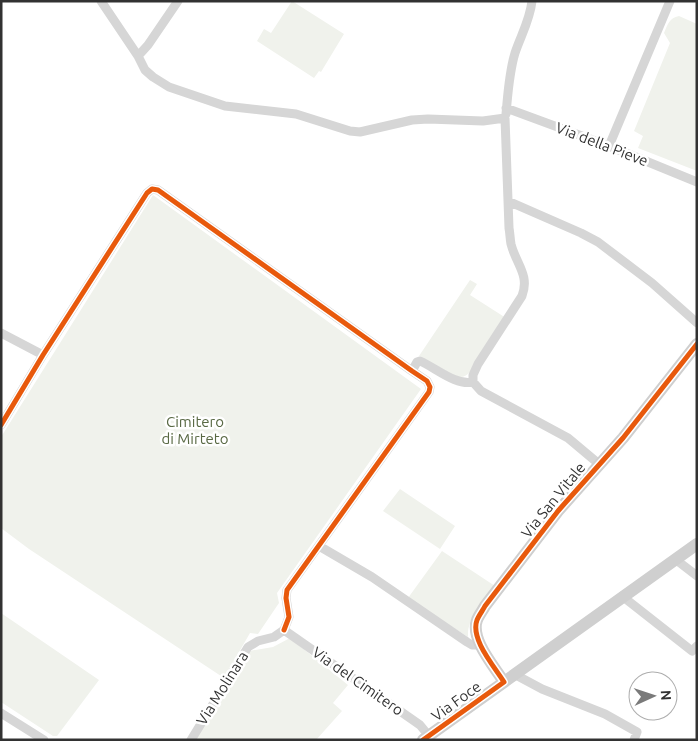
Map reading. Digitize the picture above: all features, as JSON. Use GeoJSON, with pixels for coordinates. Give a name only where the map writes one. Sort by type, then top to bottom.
{"type":"FeatureCollection","features":[{"type":"Feature","properties":{"kind":"street"},"geometry":{"type":"LineString","coordinates":[[101,1],[138,56],[145,70],[168,87],[225,106],[296,114],[350,131],[360,132],[412,120],[483,121],[506,113]]}},
{"type":"Feature","properties":{"kind":"street"},"geometry":{"type":"LineString","coordinates":[[138,56],[148,45],[178,1]]}},
{"type":"Feature","properties":{"kind":"street"},"geometry":{"type":"LineString","coordinates":[[532,1],[530,16],[516,50],[510,71],[506,113],[511,244],[524,277],[525,287],[522,296],[478,364],[473,375],[473,382],[481,391],[568,438],[599,464]]}},
{"type":"Feature","properties":{"kind":"street"},"geometry":{"type":"LineString","coordinates":[[609,146],[670,1]]}},
{"type":"Feature","properties":{"kind":"street","name":"Via della Pieve"},"geometry":{"type":"LineString","coordinates":[[506,113],[609,146],[697,182]]}},
{"type":"Feature","properties":{"kind":"street"},"geometry":{"type":"LineString","coordinates":[[1,425],[43,355],[147,193],[152,189],[158,190],[412,370],[427,381],[430,387],[429,392],[287,590],[286,598],[289,617],[284,630]]}},
{"type":"Feature","properties":{"kind":"street"},"geometry":{"type":"LineString","coordinates":[[508,201],[598,242],[652,284],[697,323]]}},
{"type":"Feature","properties":{"kind":"street"},"geometry":{"type":"LineString","coordinates":[[1,333],[43,355]]}},
{"type":"Feature","properties":{"kind":"street","name":"Via San Vitale"},"geometry":{"type":"LineString","coordinates":[[509,678],[480,645],[476,634],[476,621],[485,606],[558,511],[623,438],[697,344]]}},
{"type":"Feature","properties":{"kind":"street"},"geometry":{"type":"LineString","coordinates":[[412,370],[417,362],[420,361],[463,383],[473,382]]}},
{"type":"Feature","properties":{"kind":"street","name":"Via Foce"},"geometry":{"type":"LineString","coordinates":[[426,738],[697,544]]}},
{"type":"Feature","properties":{"kind":"street"},"geometry":{"type":"LineString","coordinates":[[319,546],[372,578],[467,642],[472,645],[480,645]]}},
{"type":"Feature","properties":{"kind":"street"},"geometry":{"type":"LineString","coordinates":[[675,559],[697,576]]}},
{"type":"Feature","properties":{"kind":"street"},"geometry":{"type":"LineString","coordinates":[[622,596],[692,650],[697,646]]}},
{"type":"Feature","properties":{"kind":"street","name":"Via del Cimitero"},"geometry":{"type":"LineString","coordinates":[[284,630],[420,725],[426,738]]}},
{"type":"Feature","properties":{"kind":"street","name":"Via Molinara"},"geometry":{"type":"LineString","coordinates":[[191,740],[248,647],[258,641],[274,637],[284,630]]}},
{"type":"Feature","properties":{"kind":"street"},"geometry":{"type":"LineString","coordinates":[[509,678],[605,714],[637,732],[634,740]]}},
{"type":"Feature","properties":{"kind":"street"},"geometry":{"type":"LineString","coordinates":[[1,713],[44,740]]}},
{"type":"Feature","properties":{"kind":"green space"},"geometry":{"type":"Polygon","coordinates":[[[292,1],[344,34],[321,72],[319,71],[314,78],[257,41],[264,29],[271,33],[292,1]]]}},
{"type":"Feature","properties":{"kind":"green space"},"geometry":{"type":"Polygon","coordinates":[[[679,16],[697,24],[697,171],[638,148],[643,136],[634,131],[670,43],[664,33],[671,20],[679,16]]]}},
{"type":"Feature","properties":{"kind":"green space","name":"Cimitero di Mirteto"},"geometry":{"type":"Polygon","coordinates":[[[153,195],[421,389],[277,593],[279,603],[258,634],[250,633],[224,678],[29,549],[1,528],[1,437],[153,195]]]}},
{"type":"Feature","properties":{"kind":"green space"},"geometry":{"type":"Polygon","coordinates":[[[470,280],[477,284],[470,295],[506,318],[470,372],[460,377],[419,356],[470,280]]]}},
{"type":"Feature","properties":{"kind":"green space"},"geometry":{"type":"Polygon","coordinates":[[[400,489],[455,526],[440,549],[383,511],[400,489]]]}},
{"type":"Feature","properties":{"kind":"green space"},"geometry":{"type":"Polygon","coordinates":[[[442,551],[495,586],[473,616],[468,630],[468,637],[408,598],[442,551]]]}},
{"type":"Feature","properties":{"kind":"green space"},"geometry":{"type":"Polygon","coordinates":[[[1,613],[99,680],[57,736],[53,736],[1,702],[1,613]]]}},
{"type":"Feature","properties":{"kind":"green space"},"geometry":{"type":"Polygon","coordinates":[[[290,638],[348,685],[333,703],[342,711],[316,740],[196,739],[249,651],[273,647],[290,638]]]}},
{"type":"Feature","properties":{"kind":"cycle path"},"geometry":{"type":"LineString","coordinates":[[1,425],[43,355],[147,193],[152,189],[158,190],[427,381],[430,387],[429,392],[287,590],[286,598],[289,617],[284,630]]}},
{"type":"Feature","properties":{"kind":"cycle path"},"geometry":{"type":"LineString","coordinates":[[423,740],[504,682],[480,644],[476,627],[479,616],[558,511],[623,438],[697,344]]}}]}
